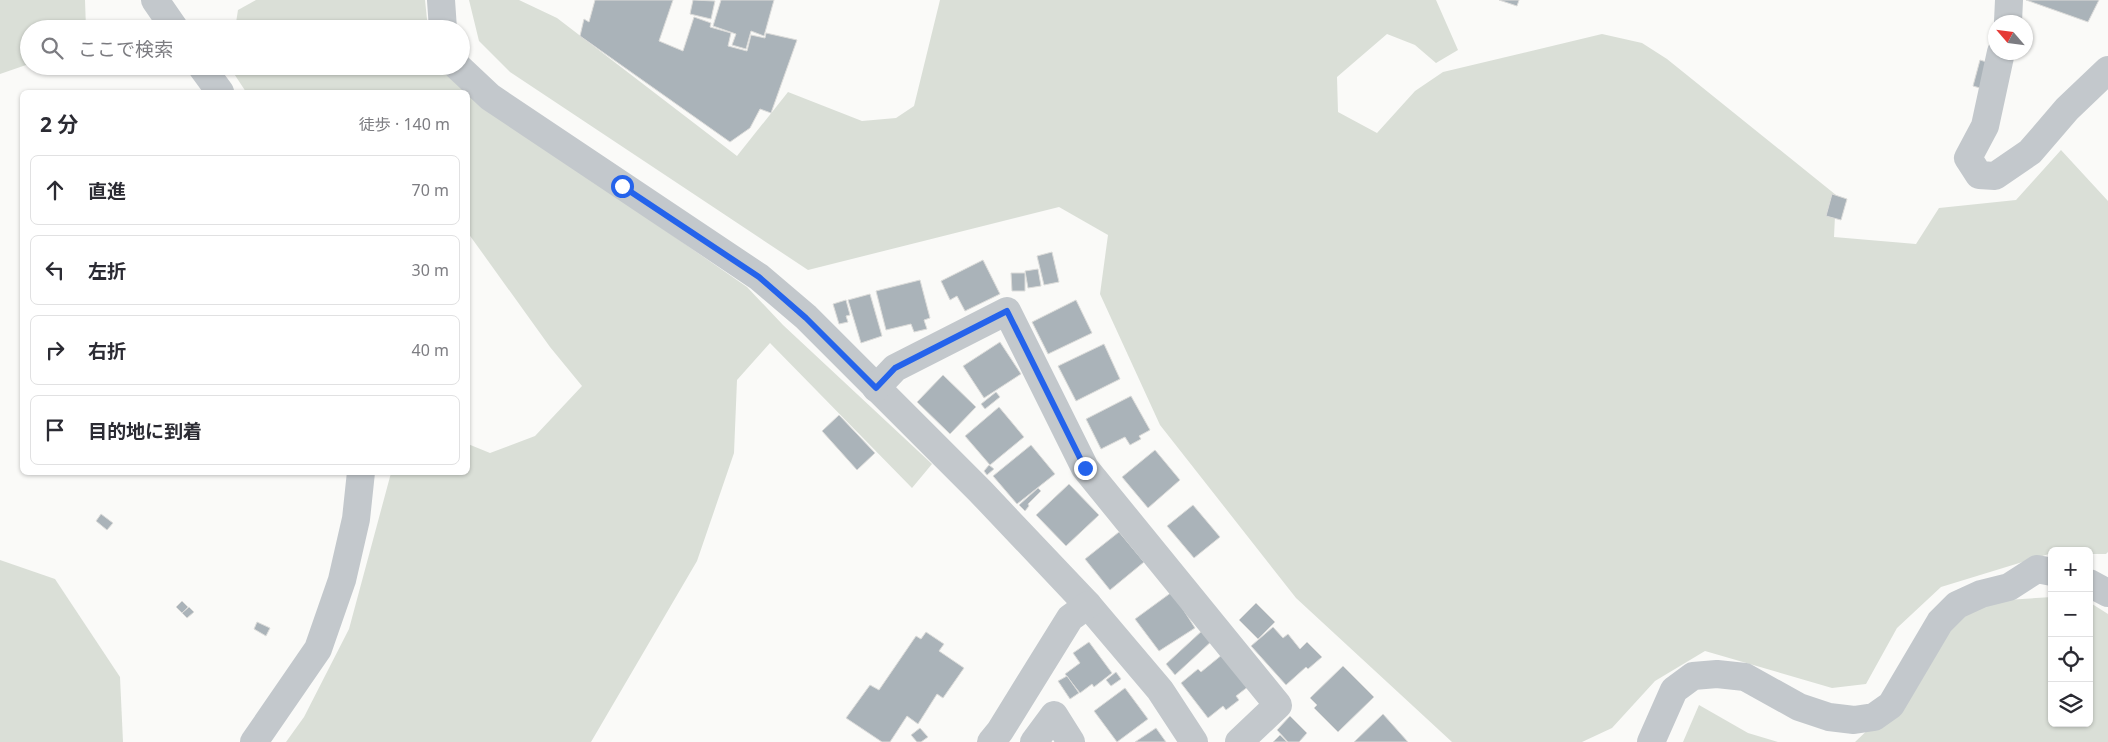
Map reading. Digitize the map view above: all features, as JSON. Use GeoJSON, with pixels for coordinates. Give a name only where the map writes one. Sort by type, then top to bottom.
{"type":"FeatureCollection","features":[{"type":"Feature","properties":{"kind":"street"},"geometry":{"type":"LineString","coordinates":[[156,0],[169,20]]}},
{"type":"Feature","properties":{"kind":"street"},"geometry":{"type":"LineString","coordinates":[[441,0],[442,20]]}},
{"type":"Feature","properties":{"kind":"street"},"geometry":{"type":"LineString","coordinates":[[2008,15],[2009,0]]}},
{"type":"Feature","properties":{"kind":"street"},"geometry":{"type":"LineString","coordinates":[[1999,60],[1985,126],[1968,158],[1979,175],[1995,176],[2030,152],[2067,109],[2108,70]]}},
{"type":"Feature","properties":{"kind":"street"},"geometry":{"type":"LineString","coordinates":[[208,75],[219,90]]}},
{"type":"Feature","properties":{"kind":"street"},"geometry":{"type":"LineString","coordinates":[[467,75],[490,97],[759,277],[806,318],[980,491],[1088,606],[1160,690],[1194,742]]}},
{"type":"Feature","properties":{"kind":"street"},"geometry":{"type":"LineString","coordinates":[[876,388],[895,368],[1007,311],[1085,468],[1278,705],[1239,742]]}},
{"type":"Feature","properties":{"kind":"street"},"geometry":{"type":"LineString","coordinates":[[254,742],[318,649],[342,580],[356,519],[361,475]]}},
{"type":"Feature","properties":{"kind":"street"},"geometry":{"type":"LineString","coordinates":[[1650,742],[1674,690],[1692,676],[1717,674],[1745,677],[1799,707],[1830,717],[1854,720],[1874,717],[1891,705],[1940,622],[1957,605],[1981,594],[2009,587],[2037,569],[2048,571]]}},
{"type":"Feature","properties":{"kind":"street"},"geometry":{"type":"LineString","coordinates":[[2093,585],[2108,593]]}},
{"type":"Feature","properties":{"kind":"street"},"geometry":{"type":"LineString","coordinates":[[991,742],[1000,731],[1070,618],[1088,606]]}},
{"type":"Feature","properties":{"kind":"street"},"geometry":{"type":"LineString","coordinates":[[1034,742],[1054,715],[1071,742]]}},
{"type":"Feature","properties":{"kind":"shaded area"},"geometry":{"type":"Polygon","coordinates":[[[0,0],[85,0],[86,20],[20,20],[20,67],[0,74],[0,0]]]}},
{"type":"Feature","properties":{"kind":"shaded area"},"geometry":{"type":"Polygon","coordinates":[[[256,0],[425,0],[427,20],[236,20],[238,10],[256,0]]]}},
{"type":"Feature","properties":{"kind":"shaded area"},"geometry":{"type":"Polygon","coordinates":[[[469,0],[519,0],[557,18],[737,156],[788,92],[862,121],[896,118],[914,106],[940,0],[1436,0],[1458,50],[1436,63],[1415,45],[1387,34],[1337,77],[1338,112],[1377,133],[1415,91],[1443,72],[1602,34],[1642,43],[1667,59],[1836,195],[1834,237],[1916,244],[1939,208],[2016,200],[2061,150],[2108,201],[2108,552],[2106,554],[2093,554],[2093,547],[2048,547],[2048,554],[1941,587],[1897,628],[1866,684],[1832,688],[1705,651],[1655,681],[1612,728],[1582,742],[1452,742],[1296,598],[1160,425],[1100,294],[1108,235],[1059,207],[808,270],[510,72],[479,41],[469,0]]]}},
{"type":"Feature","properties":{"kind":"shaded area"},"geometry":{"type":"Polygon","coordinates":[[[235,75],[454,75],[493,111],[747,287],[783,325],[932,464],[912,488],[770,343],[737,380],[734,453],[697,561],[591,742],[286,742],[304,717],[349,629],[390,475],[470,475],[470,445],[490,453],[535,436],[582,386],[550,347],[470,236],[470,90],[245,90],[235,75]]]}},
{"type":"Feature","properties":{"kind":"shaded area"},"geometry":{"type":"Polygon","coordinates":[[[0,560],[55,579],[120,677],[123,742],[0,742],[0,560]]]}},
{"type":"Feature","properties":{"kind":"shaded area"},"geometry":{"type":"Polygon","coordinates":[[[2048,597],[2048,727],[2093,727],[2093,605],[2108,614],[2108,742],[1855,742],[1897,702],[1946,625],[1975,602],[2048,597]]]}},
{"type":"Feature","properties":{"kind":"shaded area"},"geometry":{"type":"Polygon","coordinates":[[[1699,705],[1748,733],[1778,742],[1683,742],[1699,705]]]}},
{"type":"Feature","properties":{"kind":"building"},"geometry":{"type":"Polygon","coordinates":[[[595,0],[673,0],[659,41],[683,51],[694,17],[711,23],[710,27],[731,33],[728,46],[747,51],[751,35],[765,38],[766,33],[797,40],[771,113],[760,109],[750,128],[730,142],[580,36],[584,19],[589,22],[595,0]]]}},
{"type":"Feature","properties":{"kind":"building"},"geometry":{"type":"Polygon","coordinates":[[[693,0],[715,1],[711,19],[690,14],[693,0]]]}},
{"type":"Feature","properties":{"kind":"building"},"geometry":{"type":"Polygon","coordinates":[[[721,0],[774,0],[764,36],[751,31],[746,49],[732,45],[736,34],[713,26],[721,0]]]}},
{"type":"Feature","properties":{"kind":"building"},"geometry":{"type":"Polygon","coordinates":[[[1499,0],[1519,0],[1517,6],[1499,0]]]}},
{"type":"Feature","properties":{"kind":"building"},"geometry":{"type":"Polygon","coordinates":[[[2026,0],[2099,0],[2088,22],[2026,0]]]}},
{"type":"Feature","properties":{"kind":"building"},"geometry":{"type":"Polygon","coordinates":[[[1980,60],[1993,64],[1987,90],[1973,86],[1980,60]]]}},
{"type":"Feature","properties":{"kind":"building"},"geometry":{"type":"Polygon","coordinates":[[[1832,194],[1847,199],[1841,220],[1826,216],[1832,194]]]}},
{"type":"Feature","properties":{"kind":"building"},"geometry":{"type":"Polygon","coordinates":[[[1052,252],[1059,282],[1044,285],[1037,256],[1052,252]]]}},
{"type":"Feature","properties":{"kind":"building"},"geometry":{"type":"Polygon","coordinates":[[[983,260],[1000,294],[965,311],[957,296],[950,300],[941,281],[983,260]]]}},
{"type":"Feature","properties":{"kind":"building"},"geometry":{"type":"Polygon","coordinates":[[[1038,269],[1041,286],[1028,288],[1025,271],[1038,269]]]}},
{"type":"Feature","properties":{"kind":"building"},"geometry":{"type":"Polygon","coordinates":[[[1011,273],[1025,273],[1025,291],[1012,291],[1011,273]]]}},
{"type":"Feature","properties":{"kind":"building"},"geometry":{"type":"Polygon","coordinates":[[[920,280],[930,318],[924,320],[927,329],[914,332],[911,324],[886,330],[876,291],[920,280]]]}},
{"type":"Feature","properties":{"kind":"building"},"geometry":{"type":"Polygon","coordinates":[[[870,294],[882,336],[861,343],[848,300],[870,294]]]}},
{"type":"Feature","properties":{"kind":"building"},"geometry":{"type":"Polygon","coordinates":[[[846,300],[850,315],[846,316],[848,322],[839,324],[833,304],[846,300]]]}},
{"type":"Feature","properties":{"kind":"building"},"geometry":{"type":"Polygon","coordinates":[[[1076,300],[1092,333],[1048,354],[1032,322],[1076,300]]]}},
{"type":"Feature","properties":{"kind":"building"},"geometry":{"type":"Polygon","coordinates":[[[1000,342],[1021,374],[984,398],[963,366],[1000,342]]]}},
{"type":"Feature","properties":{"kind":"building"},"geometry":{"type":"Polygon","coordinates":[[[1104,344],[1120,379],[1076,401],[1058,366],[1104,344]]]}},
{"type":"Feature","properties":{"kind":"building"},"geometry":{"type":"Polygon","coordinates":[[[943,375],[976,407],[950,434],[917,402],[943,375]]]}},
{"type":"Feature","properties":{"kind":"building"},"geometry":{"type":"Polygon","coordinates":[[[996,392],[1000,397],[985,409],[981,404],[996,392]]]}},
{"type":"Feature","properties":{"kind":"building"},"geometry":{"type":"Polygon","coordinates":[[[1131,396],[1150,430],[1139,436],[1141,439],[1130,445],[1125,437],[1101,449],[1086,419],[1131,396]]]}},
{"type":"Feature","properties":{"kind":"building"},"geometry":{"type":"Polygon","coordinates":[[[999,407],[1024,437],[990,465],[965,436],[999,407]]]}},
{"type":"Feature","properties":{"kind":"building"},"geometry":{"type":"Polygon","coordinates":[[[839,415],[875,453],[857,470],[822,431],[839,415]]]}},
{"type":"Feature","properties":{"kind":"building"},"geometry":{"type":"Polygon","coordinates":[[[1031,445],[1055,474],[1017,504],[993,476],[1031,445]]]}},
{"type":"Feature","properties":{"kind":"building"},"geometry":{"type":"Polygon","coordinates":[[[1155,450],[1180,480],[1148,508],[1122,477],[1155,450]]]}},
{"type":"Feature","properties":{"kind":"building"},"geometry":{"type":"Polygon","coordinates":[[[989,465],[994,469],[987,475],[984,471],[989,465]]]}},
{"type":"Feature","properties":{"kind":"building"},"geometry":{"type":"Polygon","coordinates":[[[1069,484],[1099,515],[1066,546],[1036,515],[1069,484]]]}},
{"type":"Feature","properties":{"kind":"building"},"geometry":{"type":"Polygon","coordinates":[[[1038,488],[1041,491],[1028,504],[1029,506],[1025,511],[1019,505],[1038,488]]]}},
{"type":"Feature","properties":{"kind":"building"},"geometry":{"type":"Polygon","coordinates":[[[1193,505],[1220,537],[1194,558],[1167,526],[1193,505]]]}},
{"type":"Feature","properties":{"kind":"building"},"geometry":{"type":"Polygon","coordinates":[[[101,514],[113,523],[107,530],[96,521],[101,514]]]}},
{"type":"Feature","properties":{"kind":"building"},"geometry":{"type":"Polygon","coordinates":[[[1119,532],[1144,562],[1110,590],[1085,559],[1119,532]]]}},
{"type":"Feature","properties":{"kind":"building"},"geometry":{"type":"Polygon","coordinates":[[[1172,592],[1195,628],[1159,651],[1135,619],[1172,592]]]}},
{"type":"Feature","properties":{"kind":"building"},"geometry":{"type":"Polygon","coordinates":[[[182,601],[188,607],[182,613],[176,607],[182,601]]]}},
{"type":"Feature","properties":{"kind":"building"},"geometry":{"type":"Polygon","coordinates":[[[1256,603],[1275,622],[1258,639],[1239,620],[1256,603]]]}},
{"type":"Feature","properties":{"kind":"building"},"geometry":{"type":"Polygon","coordinates":[[[189,607],[194,612],[187,618],[182,613],[189,607]]]}},
{"type":"Feature","properties":{"kind":"building"},"geometry":{"type":"Polygon","coordinates":[[[257,622],[270,628],[266,636],[254,629],[257,622]]]}},
{"type":"Feature","properties":{"kind":"building"},"geometry":{"type":"Polygon","coordinates":[[[1273,627],[1283,638],[1288,634],[1300,649],[1307,642],[1322,657],[1308,669],[1306,667],[1286,685],[1251,646],[1273,627]]]}},
{"type":"Feature","properties":{"kind":"building"},"geometry":{"type":"Polygon","coordinates":[[[1204,629],[1214,639],[1175,675],[1166,664],[1204,629]]]}},
{"type":"Feature","properties":{"kind":"building"},"geometry":{"type":"Polygon","coordinates":[[[926,632],[944,644],[939,651],[964,668],[943,698],[937,694],[918,724],[907,716],[890,742],[882,742],[846,718],[870,685],[879,690],[916,636],[921,639],[926,632]]]}},
{"type":"Feature","properties":{"kind":"building"},"geometry":{"type":"Polygon","coordinates":[[[1089,642],[1112,673],[1094,687],[1092,684],[1080,693],[1065,674],[1080,663],[1073,653],[1089,642]]]}},
{"type":"Feature","properties":{"kind":"building"},"geometry":{"type":"Polygon","coordinates":[[[1223,654],[1249,686],[1236,696],[1239,700],[1226,710],[1223,706],[1208,718],[1181,683],[1198,669],[1201,672],[1223,654]]]}},
{"type":"Feature","properties":{"kind":"building"},"geometry":{"type":"Polygon","coordinates":[[[1343,666],[1374,697],[1338,732],[1314,708],[1317,705],[1310,698],[1343,666]]]}},
{"type":"Feature","properties":{"kind":"building"},"geometry":{"type":"Polygon","coordinates":[[[1116,672],[1121,679],[1111,686],[1106,680],[1116,672]]]}},
{"type":"Feature","properties":{"kind":"building"},"geometry":{"type":"Polygon","coordinates":[[[1067,676],[1079,693],[1070,699],[1058,681],[1067,676]]]}},
{"type":"Feature","properties":{"kind":"building"},"geometry":{"type":"Polygon","coordinates":[[[1125,688],[1148,719],[1117,742],[1094,711],[1125,688]]]}},
{"type":"Feature","properties":{"kind":"building"},"geometry":{"type":"Polygon","coordinates":[[[1383,714],[1408,742],[1354,742],[1383,714]]]}},
{"type":"Feature","properties":{"kind":"building"},"geometry":{"type":"Polygon","coordinates":[[[1290,716],[1307,733],[1299,742],[1288,742],[1277,730],[1290,716]]]}},
{"type":"Feature","properties":{"kind":"building"},"geometry":{"type":"Polygon","coordinates":[[[920,728],[928,737],[921,742],[917,742],[911,735],[920,728]]]}},
{"type":"Feature","properties":{"kind":"building"},"geometry":{"type":"Polygon","coordinates":[[[1156,728],[1166,742],[1135,742],[1156,728]]]}},
{"type":"Feature","properties":{"kind":"building"},"geometry":{"type":"Polygon","coordinates":[[[1280,735],[1287,742],[1273,742],[1280,735]]]}},
{"type":"Feature","properties":{"kind":"route"},"geometry":{"type":"LineString","coordinates":[[622,186],[759,277],[806,318],[876,388],[895,368],[1007,311],[1085,468]]}}]}
